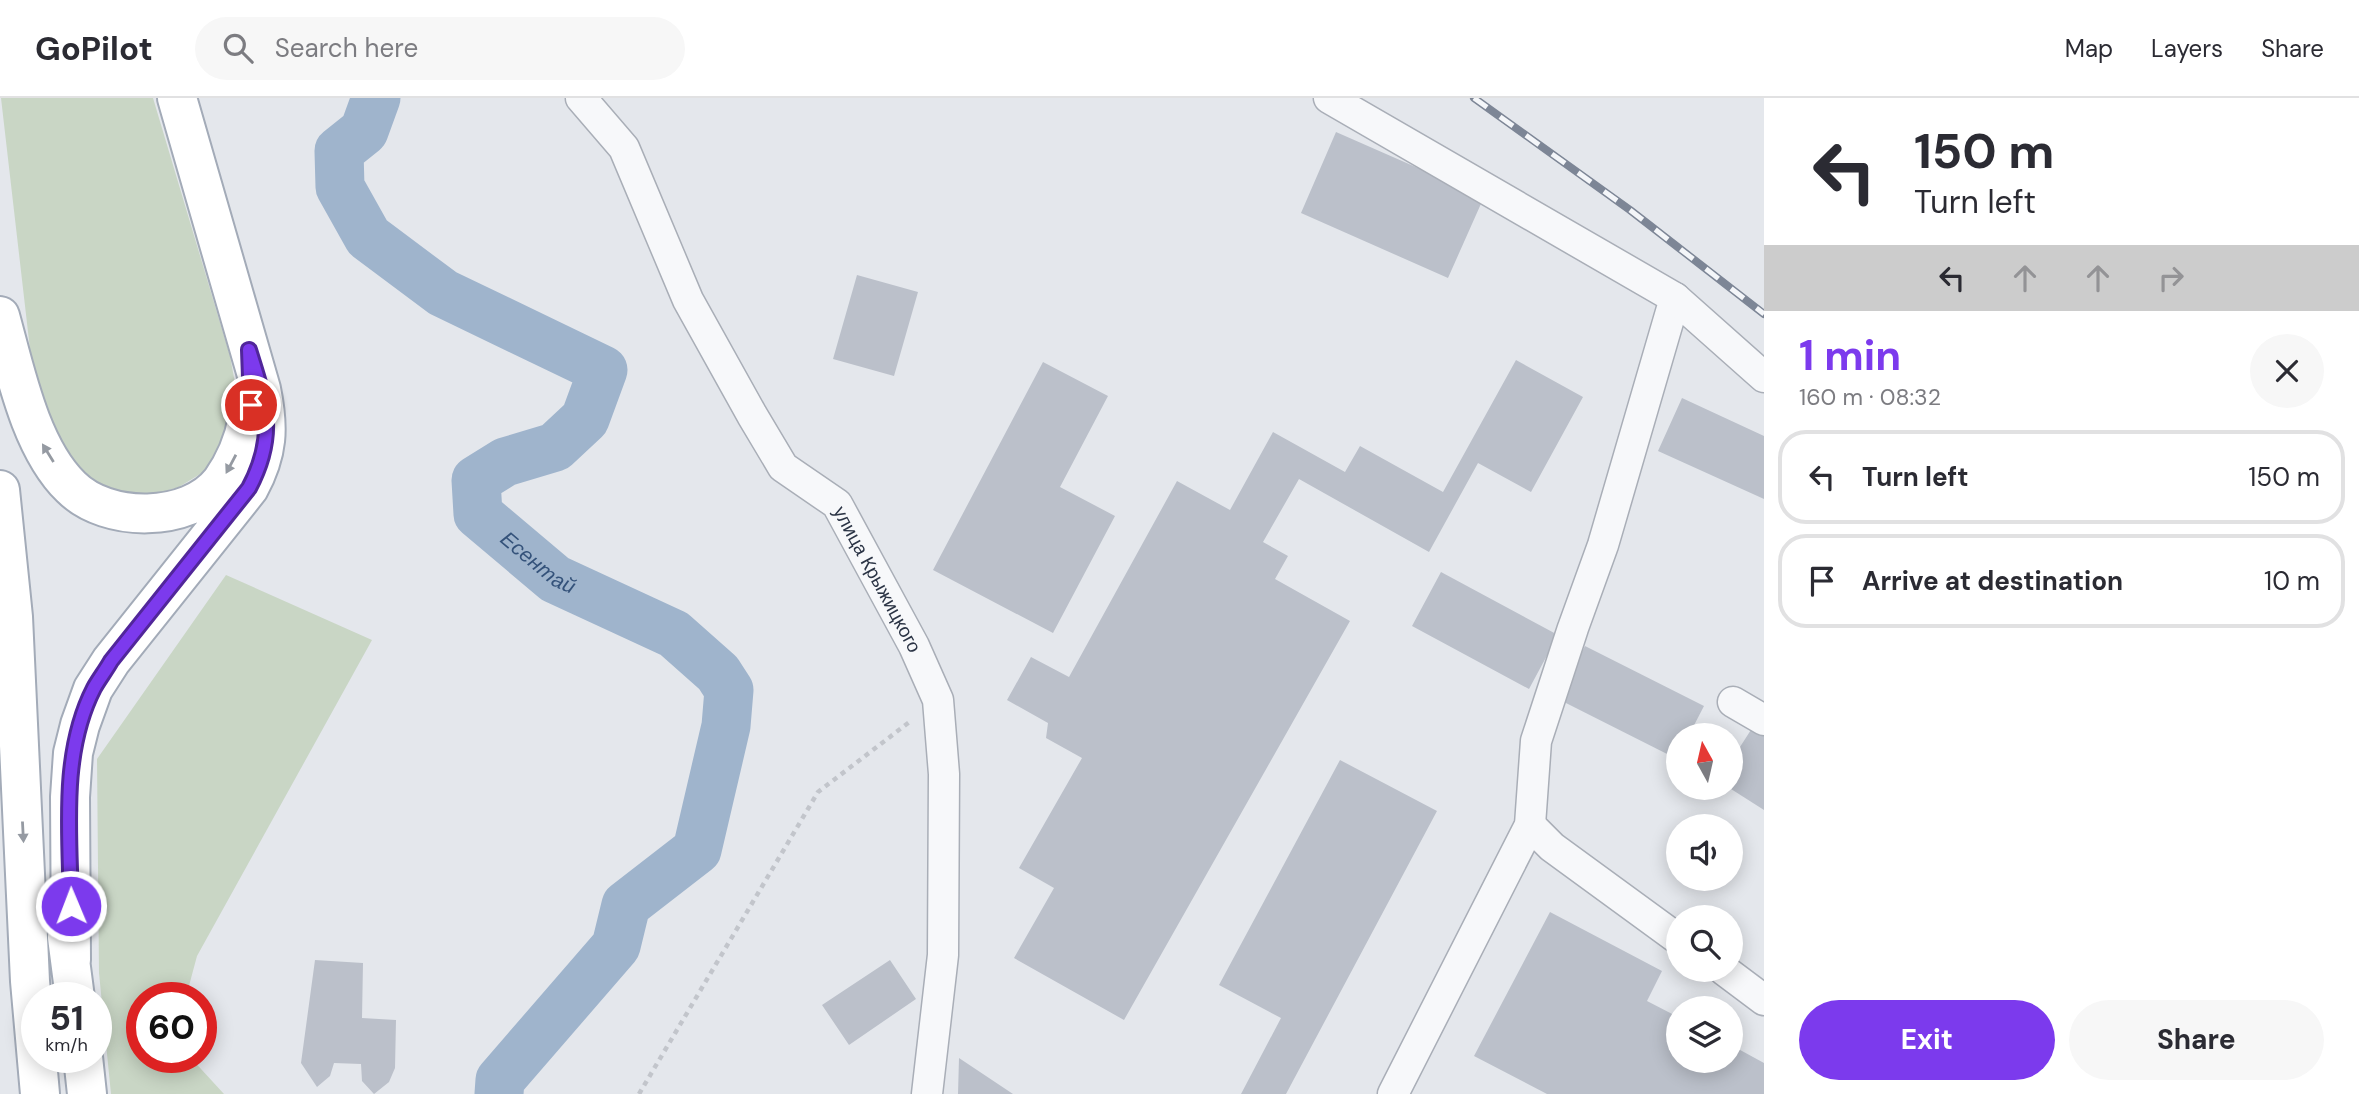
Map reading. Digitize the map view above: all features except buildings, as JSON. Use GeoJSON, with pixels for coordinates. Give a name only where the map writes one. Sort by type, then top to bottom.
{"type":"FeatureCollection","features":[{"type":"Feature","properties":{"kind":"main road"},"geometry":{"type":"LineString","coordinates":[[71,960],[70,797],[73,753],[93,689],[111,661],[249,488],[261,466],[266,446],[265,410],[177,98]]}},
{"type":"Feature","properties":{"kind":"main road"},"geometry":{"type":"LineString","coordinates":[[0,316],[26,406],[40,441],[55,465],[71,487],[89,500],[107,509],[135,514],[166,512],[197,502],[220,483],[235,458],[246,428],[251,405],[249,350]]}},
{"type":"Feature","properties":{"kind":"main road"},"geometry":{"type":"LineString","coordinates":[[1,503],[13,617],[30,981],[40,1094]]}},
{"type":"Feature","properties":{"kind":"main road"},"geometry":{"type":"LineString","coordinates":[[13,617],[73,982]]}},
{"type":"Feature","properties":{"kind":"main road"},"geometry":{"type":"LineString","coordinates":[[85,1073],[87,1094]]}},
{"type":"Feature","properties":{"kind":"street","name":"улица Крыжицкого"},"geometry":{"type":"LineString","coordinates":[[581,98],[624,148],[688,300],[752,415],[783,467],[837,504],[914,646],[938,700],[944,774],[943,955],[927,1094]]}},
{"type":"Feature","properties":{"kind":"street"},"geometry":{"type":"LineString","coordinates":[[1329,98],[1675,298],[1764,377]]}},
{"type":"Feature","properties":{"kind":"street"},"geometry":{"type":"LineString","coordinates":[[1393,1094],[1530,825],[1536,741],[1603,545],[1675,298]]}},
{"type":"Feature","properties":{"kind":"street"},"geometry":{"type":"LineString","coordinates":[[1733,702],[1764,720]]}},
{"type":"Feature","properties":{"kind":"street"},"geometry":{"type":"LineString","coordinates":[[1530,825],[1562,855],[1666,930]]}},
{"type":"Feature","properties":{"kind":"street"},"geometry":{"type":"LineString","coordinates":[[1740,982],[1764,1000]]}},
{"type":"Feature","properties":{"kind":"path"},"geometry":{"type":"LineString","coordinates":[[639,1094],[818,792],[938,700]]}},
{"type":"Feature","properties":{"kind":"green space"},"geometry":{"type":"Polygon","coordinates":[[[1,98],[153,98],[230,356],[235,383],[236,407],[219,455],[205,471],[179,487],[155,494],[107,491],[89,482],[60,450],[33,375],[1,98]]]}},
{"type":"Feature","properties":{"kind":"green space"},"geometry":{"type":"Polygon","coordinates":[[[226,575],[372,640],[197,956],[190,982],[126,982],[126,1073],[205,1073],[224,1094],[111,1094],[109,1073],[112,1073],[112,982],[100,982],[99,973],[97,759],[226,575]]]}},
{"type":"Feature","properties":{"kind":"waterway","name":"Есентай"},"geometry":{"type":"LineString","coordinates":[[376,98],[364,131],[339,151],[340,187],[368,237],[443,293],[603,370],[585,419],[555,447],[505,462],[476,480],[478,514],[555,579],[674,634],[718,673],[729,690],[726,726],[697,850],[626,905],[616,946],[500,1080],[499,1094]]}},
{"type":"Feature","properties":{"kind":"railway"},"geometry":{"type":"LineString","coordinates":[[1474,98],[1630,210],[1764,314]]}},
{"type":"Feature","properties":{"kind":"route"},"geometry":{"type":"LineString","coordinates":[[71,906],[70,797],[73,753],[93,689],[111,661],[249,488],[261,466],[266,446],[265,410],[249,350],[251,405]]}}]}
